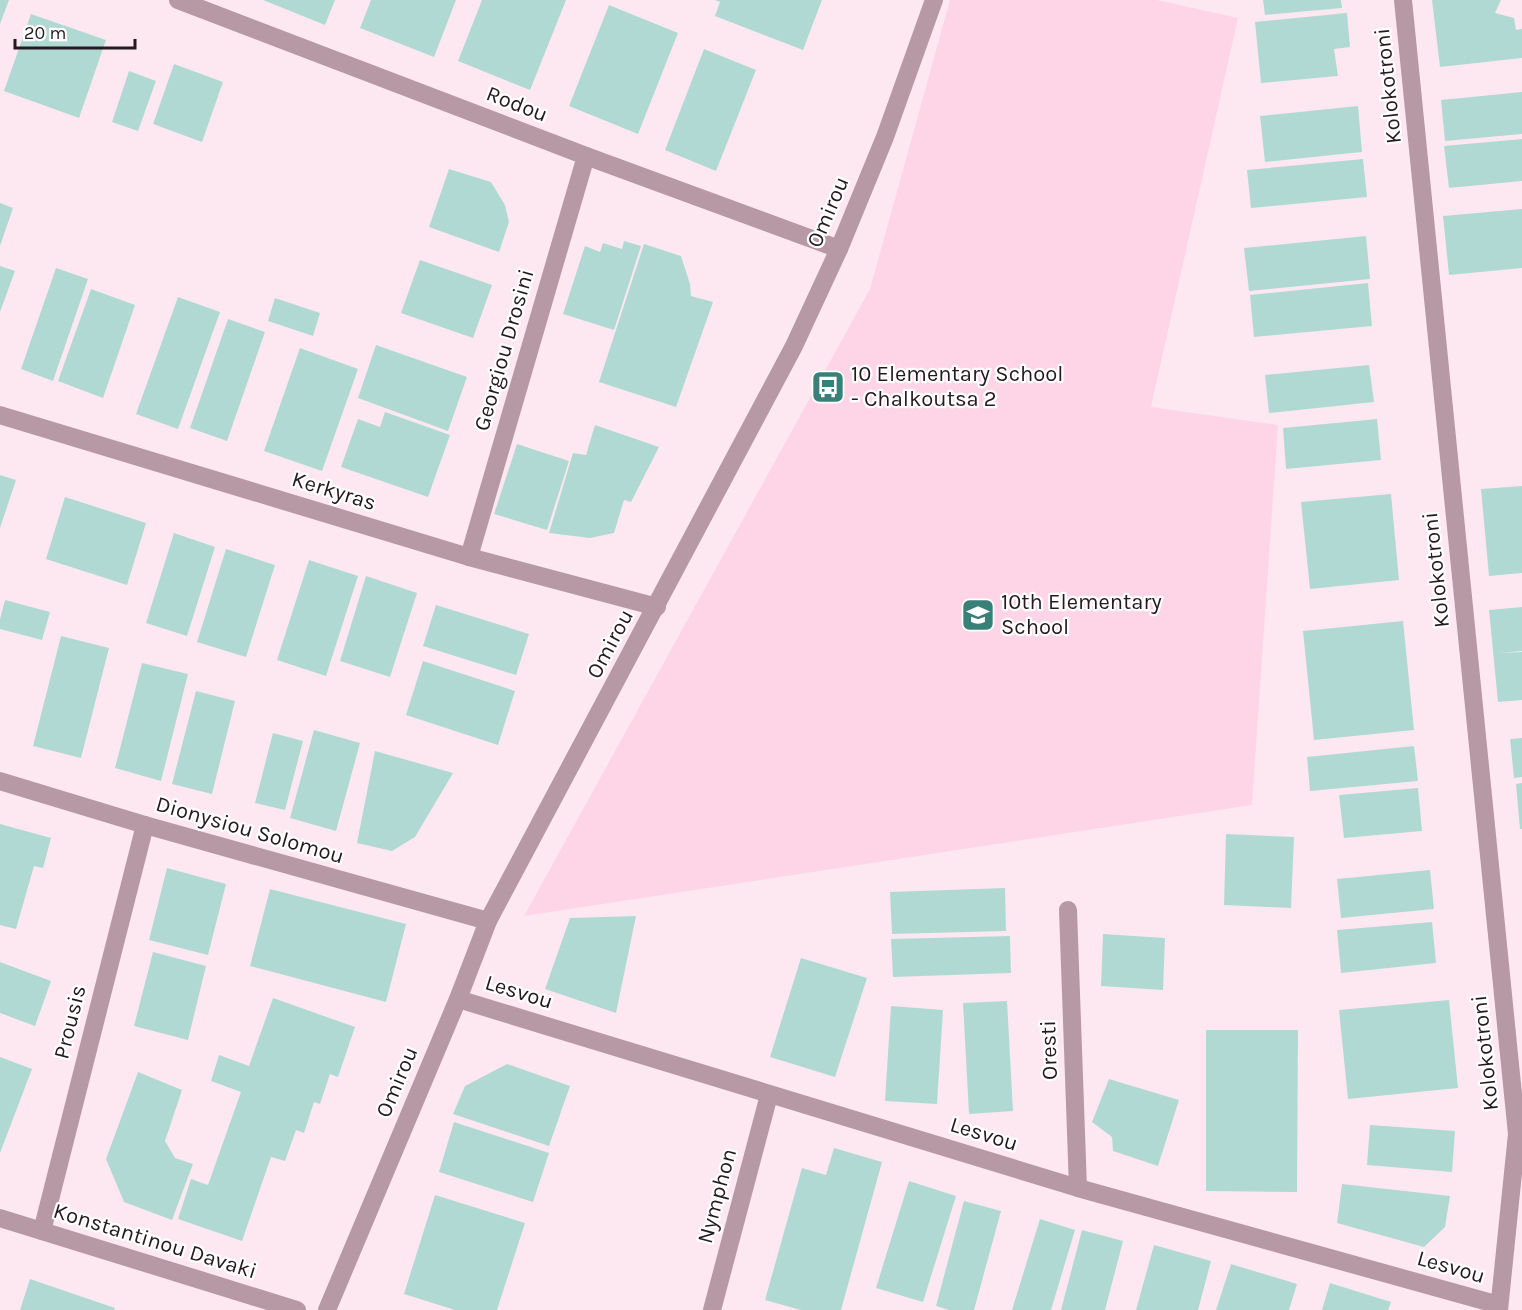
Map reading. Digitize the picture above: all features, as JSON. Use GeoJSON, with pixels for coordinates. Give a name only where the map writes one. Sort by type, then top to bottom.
{"type":"FeatureCollection","features":[{"type":"Feature","properties":{"kind":"street","name":"Rodou"},"geometry":{"type":"LineString","coordinates":[[178,0],[586,156],[839,249]]}},
{"type":"Feature","properties":{"kind":"street","name":"Omirou"},"geometry":{"type":"LineString","coordinates":[[327,1310],[458,999],[488,921],[657,607],[794,345],[839,249],[885,137],[933,0]]}},
{"type":"Feature","properties":{"kind":"street","name":"Kolokotroni"},"geometry":{"type":"LineString","coordinates":[[1403,0],[1520,1134],[1499,1308]]}},
{"type":"Feature","properties":{"kind":"street","name":"Georgiou Drosini"},"geometry":{"type":"LineString","coordinates":[[469,557],[586,156]]}},
{"type":"Feature","properties":{"kind":"street","name":"Kerkyras"},"geometry":{"type":"LineString","coordinates":[[0,415],[469,557],[657,607]]}},
{"type":"Feature","properties":{"kind":"street","name":"Dionysiou Solomou"},"geometry":{"type":"LineString","coordinates":[[0,781],[145,825],[488,921]]}},
{"type":"Feature","properties":{"kind":"street","name":"Prousis"},"geometry":{"type":"LineString","coordinates":[[42,1231],[145,825]]}},
{"type":"Feature","properties":{"kind":"street","name":"Oresti"},"geometry":{"type":"LineString","coordinates":[[1068,910],[1078,1188]]}},
{"type":"Feature","properties":{"kind":"street","name":"Lesvou"},"geometry":{"type":"LineString","coordinates":[[458,999],[1078,1188],[1499,1308]]}},
{"type":"Feature","properties":{"kind":"street","name":"Nymphon"},"geometry":{"type":"LineString","coordinates":[[712,1310],[770,1095]]}},
{"type":"Feature","properties":{"kind":"street","name":"Konstantinou Davaki"},"geometry":{"type":"LineString","coordinates":[[0,1218],[297,1310]]}},
{"type":"Feature","properties":{"kind":"shaded area","name":"10th Elementary School"},"geometry":{"type":"Polygon","coordinates":[[[950,0],[1157,0],[1238,18],[1151,407],[1278,425],[1252,805],[524,916],[870,289],[950,0]]]}},
{"type":"Feature","properties":{"kind":"building"},"geometry":{"type":"Polygon","coordinates":[[[0,0],[9,0],[0,24],[0,0]]]}},
{"type":"Feature","properties":{"kind":"building"},"geometry":{"type":"Polygon","coordinates":[[[263,0],[335,0],[325,25],[263,0]]]}},
{"type":"Feature","properties":{"kind":"building"},"geometry":{"type":"Polygon","coordinates":[[[371,0],[456,0],[434,57],[360,28],[371,0]]]}},
{"type":"Feature","properties":{"kind":"building"},"geometry":{"type":"Polygon","coordinates":[[[482,0],[566,0],[530,90],[458,61],[482,0]]]}},
{"type":"Feature","properties":{"kind":"building"},"geometry":{"type":"Polygon","coordinates":[[[715,0],[822,0],[803,50],[715,16],[720,2],[715,0]]]}},
{"type":"Feature","properties":{"kind":"building"},"geometry":{"type":"Polygon","coordinates":[[[1263,0],[1341,0],[1342,8],[1265,15],[1263,0]]]}},
{"type":"Feature","properties":{"kind":"building"},"geometry":{"type":"Polygon","coordinates":[[[1432,0],[1501,0],[1495,13],[1514,18],[1516,30],[1522,29],[1522,58],[1440,67],[1432,0]]]}},
{"type":"Feature","properties":{"kind":"building"},"geometry":{"type":"Polygon","coordinates":[[[609,5],[678,33],[638,134],[569,106],[609,5]]]}},
{"type":"Feature","properties":{"kind":"building"},"geometry":{"type":"Polygon","coordinates":[[[1347,13],[1350,47],[1334,49],[1338,76],[1261,83],[1255,22],[1347,13]]]}},
{"type":"Feature","properties":{"kind":"building"},"geometry":{"type":"Polygon","coordinates":[[[31,14],[106,40],[79,118],[4,91],[31,14]]]}},
{"type":"Feature","properties":{"kind":"building"},"geometry":{"type":"Polygon","coordinates":[[[704,49],[756,70],[716,171],[665,150],[704,49]]]}},
{"type":"Feature","properties":{"kind":"building"},"geometry":{"type":"Polygon","coordinates":[[[174,64],[223,82],[202,142],[153,124],[174,64]]]}},
{"type":"Feature","properties":{"kind":"building"},"geometry":{"type":"Polygon","coordinates":[[[129,71],[156,81],[138,131],[112,122],[129,71]]]}},
{"type":"Feature","properties":{"kind":"building"},"geometry":{"type":"Polygon","coordinates":[[[1522,92],[1522,134],[1445,141],[1441,100],[1522,92]]]}},
{"type":"Feature","properties":{"kind":"building"},"geometry":{"type":"Polygon","coordinates":[[[1358,106],[1362,152],[1265,162],[1260,116],[1358,106]]]}},
{"type":"Feature","properties":{"kind":"building"},"geometry":{"type":"Polygon","coordinates":[[[1522,139],[1522,181],[1449,188],[1444,146],[1522,139]]]}},
{"type":"Feature","properties":{"kind":"building"},"geometry":{"type":"Polygon","coordinates":[[[1363,159],[1367,197],[1251,208],[1247,170],[1363,159]]]}},
{"type":"Feature","properties":{"kind":"building"},"geometry":{"type":"Polygon","coordinates":[[[449,169],[491,182],[505,205],[509,222],[499,252],[429,227],[449,169]]]}},
{"type":"Feature","properties":{"kind":"building"},"geometry":{"type":"Polygon","coordinates":[[[0,203],[13,208],[0,246],[0,203]]]}},
{"type":"Feature","properties":{"kind":"building"},"geometry":{"type":"Polygon","coordinates":[[[1522,209],[1522,268],[1449,275],[1443,216],[1522,209]]]}},
{"type":"Feature","properties":{"kind":"building"},"geometry":{"type":"Polygon","coordinates":[[[1366,236],[1370,279],[1249,291],[1244,248],[1366,236]]]}},
{"type":"Feature","properties":{"kind":"building"},"geometry":{"type":"Polygon","coordinates":[[[624,241],[641,246],[614,330],[563,314],[585,246],[600,252],[603,243],[622,249],[624,241]]]}},
{"type":"Feature","properties":{"kind":"building"},"geometry":{"type":"Polygon","coordinates":[[[644,244],[681,256],[690,284],[691,296],[713,302],[676,407],[599,382],[644,244]]]}},
{"type":"Feature","properties":{"kind":"building"},"geometry":{"type":"Polygon","coordinates":[[[420,260],[492,285],[473,338],[401,313],[420,260]]]}},
{"type":"Feature","properties":{"kind":"building"},"geometry":{"type":"Polygon","coordinates":[[[0,266],[15,271],[0,312],[0,266]]]}},
{"type":"Feature","properties":{"kind":"building"},"geometry":{"type":"Polygon","coordinates":[[[56,268],[88,279],[53,381],[21,369],[56,268]]]}},
{"type":"Feature","properties":{"kind":"building"},"geometry":{"type":"Polygon","coordinates":[[[1368,283],[1372,326],[1254,337],[1250,295],[1368,283]]]}},
{"type":"Feature","properties":{"kind":"building"},"geometry":{"type":"Polygon","coordinates":[[[91,289],[135,305],[103,398],[58,381],[91,289]]]}},
{"type":"Feature","properties":{"kind":"building"},"geometry":{"type":"Polygon","coordinates":[[[178,297],[220,312],[178,429],[136,414],[178,297]]]}},
{"type":"Feature","properties":{"kind":"building"},"geometry":{"type":"Polygon","coordinates":[[[275,298],[320,313],[313,336],[268,321],[275,298]]]}},
{"type":"Feature","properties":{"kind":"building"},"geometry":{"type":"Polygon","coordinates":[[[228,319],[265,332],[227,441],[190,428],[228,319]]]}},
{"type":"Feature","properties":{"kind":"building"},"geometry":{"type":"Polygon","coordinates":[[[376,345],[467,377],[448,431],[358,398],[376,345]]]}},
{"type":"Feature","properties":{"kind":"building"},"geometry":{"type":"Polygon","coordinates":[[[300,348],[358,369],[322,471],[264,451],[300,348]]]}},
{"type":"Feature","properties":{"kind":"building"},"geometry":{"type":"Polygon","coordinates":[[[1369,365],[1374,402],[1269,413],[1265,375],[1369,365]]]}},
{"type":"Feature","properties":{"kind":"building"},"geometry":{"type":"Polygon","coordinates":[[[385,412],[450,435],[428,497],[341,467],[358,419],[380,427],[385,412]]]}},
{"type":"Feature","properties":{"kind":"building"},"geometry":{"type":"Polygon","coordinates":[[[1377,419],[1381,460],[1286,469],[1283,428],[1377,419]]]}},
{"type":"Feature","properties":{"kind":"building"},"geometry":{"type":"Polygon","coordinates":[[[595,425],[659,447],[631,502],[624,500],[614,533],[590,538],[549,533],[573,453],[586,455],[595,425]]]}},
{"type":"Feature","properties":{"kind":"building"},"geometry":{"type":"Polygon","coordinates":[[[517,444],[569,461],[547,530],[494,514],[517,444]]]}},
{"type":"Feature","properties":{"kind":"building"},"geometry":{"type":"Polygon","coordinates":[[[0,475],[16,480],[0,528],[0,475]]]}},
{"type":"Feature","properties":{"kind":"building"},"geometry":{"type":"Polygon","coordinates":[[[1522,486],[1522,573],[1489,576],[1481,489],[1522,486]]]}},
{"type":"Feature","properties":{"kind":"building"},"geometry":{"type":"Polygon","coordinates":[[[1391,494],[1399,580],[1310,589],[1301,502],[1391,494]]]}},
{"type":"Feature","properties":{"kind":"building"},"geometry":{"type":"Polygon","coordinates":[[[65,497],[146,523],[127,585],[46,559],[65,497]]]}},
{"type":"Feature","properties":{"kind":"building"},"geometry":{"type":"Polygon","coordinates":[[[174,533],[215,547],[187,636],[146,623],[174,533]]]}},
{"type":"Feature","properties":{"kind":"building"},"geometry":{"type":"Polygon","coordinates":[[[226,549],[275,565],[246,657],[197,642],[226,549]]]}},
{"type":"Feature","properties":{"kind":"building"},"geometry":{"type":"Polygon","coordinates":[[[309,560],[358,576],[326,676],[277,660],[309,560]]]}},
{"type":"Feature","properties":{"kind":"building"},"geometry":{"type":"Polygon","coordinates":[[[366,576],[417,593],[390,677],[340,661],[366,576]]]}},
{"type":"Feature","properties":{"kind":"building"},"geometry":{"type":"Polygon","coordinates":[[[5,600],[50,612],[42,640],[0,629],[5,600]]]}},
{"type":"Feature","properties":{"kind":"building"},"geometry":{"type":"Polygon","coordinates":[[[436,605],[529,634],[516,675],[423,646],[436,605]]]}},
{"type":"Feature","properties":{"kind":"building"},"geometry":{"type":"Polygon","coordinates":[[[1522,607],[1522,651],[1499,653],[1522,652],[1522,700],[1498,702],[1489,610],[1522,607]]]}},
{"type":"Feature","properties":{"kind":"building"},"geometry":{"type":"Polygon","coordinates":[[[1403,621],[1414,730],[1314,740],[1303,631],[1403,621]]]}},
{"type":"Feature","properties":{"kind":"building"},"geometry":{"type":"Polygon","coordinates":[[[61,636],[109,648],[81,758],[33,746],[61,636]]]}},
{"type":"Feature","properties":{"kind":"building"},"geometry":{"type":"Polygon","coordinates":[[[423,661],[515,691],[498,745],[406,715],[423,661]]]}},
{"type":"Feature","properties":{"kind":"building"},"geometry":{"type":"Polygon","coordinates":[[[142,663],[188,674],[161,781],[115,768],[142,663]]]}},
{"type":"Feature","properties":{"kind":"building"},"geometry":{"type":"Polygon","coordinates":[[[196,691],[235,701],[212,794],[172,784],[196,691]]]}},
{"type":"Feature","properties":{"kind":"building"},"geometry":{"type":"Polygon","coordinates":[[[314,730],[360,743],[336,831],[290,818],[314,730]]]}},
{"type":"Feature","properties":{"kind":"building"},"geometry":{"type":"Polygon","coordinates":[[[273,733],[303,741],[285,810],[255,803],[273,733]]]}},
{"type":"Feature","properties":{"kind":"building"},"geometry":{"type":"Polygon","coordinates":[[[1522,738],[1522,777],[1514,778],[1510,739],[1522,738]]]}},
{"type":"Feature","properties":{"kind":"building"},"geometry":{"type":"Polygon","coordinates":[[[1414,746],[1418,781],[1310,791],[1307,757],[1414,746]]]}},
{"type":"Feature","properties":{"kind":"building"},"geometry":{"type":"Polygon","coordinates":[[[375,751],[453,773],[415,837],[392,851],[357,843],[375,751]]]}},
{"type":"Feature","properties":{"kind":"building"},"geometry":{"type":"Polygon","coordinates":[[[1522,783],[1522,829],[1520,829],[1516,784],[1522,783]]]}},
{"type":"Feature","properties":{"kind":"building"},"geometry":{"type":"Polygon","coordinates":[[[1418,788],[1422,831],[1344,838],[1339,795],[1418,788]]]}},
{"type":"Feature","properties":{"kind":"building"},"geometry":{"type":"Polygon","coordinates":[[[0,824],[51,838],[43,868],[34,866],[16,929],[0,925],[0,824]]]}},
{"type":"Feature","properties":{"kind":"building"},"geometry":{"type":"Polygon","coordinates":[[[1226,834],[1294,837],[1291,908],[1224,905],[1226,834]]]}},
{"type":"Feature","properties":{"kind":"building"},"geometry":{"type":"Polygon","coordinates":[[[167,868],[226,884],[208,955],[149,940],[167,868]]]}},
{"type":"Feature","properties":{"kind":"building"},"geometry":{"type":"Polygon","coordinates":[[[1430,870],[1434,909],[1341,918],[1337,879],[1430,870]]]}},
{"type":"Feature","properties":{"kind":"building"},"geometry":{"type":"Polygon","coordinates":[[[1005,888],[1006,931],[892,934],[890,892],[1005,888]]]}},
{"type":"Feature","properties":{"kind":"building"},"geometry":{"type":"Polygon","coordinates":[[[270,889],[406,924],[386,1002],[250,966],[270,889]]]}},
{"type":"Feature","properties":{"kind":"building"},"geometry":{"type":"Polygon","coordinates":[[[636,916],[616,1013],[545,989],[570,918],[636,916]]]}},
{"type":"Feature","properties":{"kind":"building"},"geometry":{"type":"Polygon","coordinates":[[[1432,922],[1436,963],[1341,973],[1337,930],[1432,922]]]}},
{"type":"Feature","properties":{"kind":"building"},"geometry":{"type":"Polygon","coordinates":[[[1103,934],[1165,938],[1163,990],[1101,986],[1103,934]]]}},
{"type":"Feature","properties":{"kind":"building"},"geometry":{"type":"Polygon","coordinates":[[[1010,936],[1011,973],[893,977],[891,939],[1010,936]]]}},
{"type":"Feature","properties":{"kind":"building"},"geometry":{"type":"Polygon","coordinates":[[[153,952],[206,966],[188,1040],[134,1026],[153,952]]]}},
{"type":"Feature","properties":{"kind":"building"},"geometry":{"type":"Polygon","coordinates":[[[801,958],[867,978],[835,1077],[770,1057],[801,958]]]}},
{"type":"Feature","properties":{"kind":"building"},"geometry":{"type":"Polygon","coordinates":[[[0,962],[51,981],[35,1026],[0,1013],[0,962]]]}},
{"type":"Feature","properties":{"kind":"building"},"geometry":{"type":"Polygon","coordinates":[[[273,998],[355,1027],[338,1077],[330,1074],[320,1104],[314,1102],[304,1133],[296,1130],[285,1161],[271,1157],[242,1241],[178,1219],[191,1179],[208,1185],[241,1092],[211,1081],[219,1055],[249,1066],[273,998]]]}},
{"type":"Feature","properties":{"kind":"building"},"geometry":{"type":"Polygon","coordinates":[[[1449,1000],[1458,1088],[1348,1099],[1339,1010],[1449,1000]]]}},
{"type":"Feature","properties":{"kind":"building"},"geometry":{"type":"Polygon","coordinates":[[[1007,1001],[1013,1111],[969,1114],[963,1003],[1007,1001]]]}},
{"type":"Feature","properties":{"kind":"building"},"geometry":{"type":"Polygon","coordinates":[[[891,1006],[943,1010],[937,1104],[885,1101],[891,1006]]]}},
{"type":"Feature","properties":{"kind":"building"},"geometry":{"type":"Polygon","coordinates":[[[1206,1030],[1298,1030],[1297,1192],[1206,1191],[1206,1030]]]}},
{"type":"Feature","properties":{"kind":"building"},"geometry":{"type":"Polygon","coordinates":[[[0,1057],[32,1069],[0,1153],[0,1057]]]}},
{"type":"Feature","properties":{"kind":"building"},"geometry":{"type":"Polygon","coordinates":[[[507,1064],[570,1086],[549,1146],[453,1114],[465,1086],[507,1064]]]}},
{"type":"Feature","properties":{"kind":"building"},"geometry":{"type":"Polygon","coordinates":[[[138,1072],[182,1090],[165,1141],[175,1158],[193,1164],[172,1220],[124,1202],[106,1159],[138,1072]]]}},
{"type":"Feature","properties":{"kind":"building"},"geometry":{"type":"Polygon","coordinates":[[[1109,1079],[1179,1100],[1158,1166],[1113,1151],[1112,1137],[1092,1122],[1109,1079]]]}},
{"type":"Feature","properties":{"kind":"building"},"geometry":{"type":"Polygon","coordinates":[[[454,1122],[549,1153],[533,1202],[439,1172],[454,1122]]]}},
{"type":"Feature","properties":{"kind":"building"},"geometry":{"type":"Polygon","coordinates":[[[1370,1125],[1455,1131],[1452,1172],[1367,1165],[1370,1125]]]}},
{"type":"Feature","properties":{"kind":"building"},"geometry":{"type":"Polygon","coordinates":[[[834,1148],[882,1162],[841,1310],[801,1310],[765,1300],[802,1168],[826,1175],[834,1148]]]}},
{"type":"Feature","properties":{"kind":"building"},"geometry":{"type":"Polygon","coordinates":[[[909,1181],[956,1196],[923,1302],[876,1288],[909,1181]]]}},
{"type":"Feature","properties":{"kind":"building"},"geometry":{"type":"Polygon","coordinates":[[[1342,1184],[1450,1196],[1445,1227],[1424,1247],[1337,1223],[1342,1184]]]}},
{"type":"Feature","properties":{"kind":"building"},"geometry":{"type":"Polygon","coordinates":[[[435,1195],[525,1223],[497,1310],[455,1310],[404,1294],[435,1195]]]}},
{"type":"Feature","properties":{"kind":"building"},"geometry":{"type":"Polygon","coordinates":[[[964,1201],[1001,1211],[974,1310],[949,1310],[936,1306],[964,1201]]]}},
{"type":"Feature","properties":{"kind":"building"},"geometry":{"type":"Polygon","coordinates":[[[1040,1219],[1075,1230],[1051,1310],[1012,1310],[1040,1219]]]}},
{"type":"Feature","properties":{"kind":"building"},"geometry":{"type":"Polygon","coordinates":[[[1082,1230],[1123,1241],[1105,1310],[1061,1310],[1082,1230]]]}},
{"type":"Feature","properties":{"kind":"building"},"geometry":{"type":"Polygon","coordinates":[[[1154,1245],[1211,1261],[1198,1310],[1136,1310],[1154,1245]]]}},
{"type":"Feature","properties":{"kind":"building"},"geometry":{"type":"Polygon","coordinates":[[[1231,1264],[1297,1284],[1289,1310],[1216,1310],[1231,1264]]]}},
{"type":"Feature","properties":{"kind":"building"},"geometry":{"type":"Polygon","coordinates":[[[30,1279],[115,1308],[114,1310],[20,1310],[30,1279]]]}},
{"type":"Feature","properties":{"kind":"building"},"geometry":{"type":"Polygon","coordinates":[[[1330,1283],[1391,1302],[1388,1310],[1322,1310],[1330,1283]]]}},
{"type":"Feature","properties":{"kind":"place","name":"10 Elementary School - Chalkoutsa 2"},"geometry":{"type":"Point","coordinates":[828,387]}},
{"type":"Feature","properties":{"kind":"place","name":"10th Elementary School"},"geometry":{"type":"Point","coordinates":[978,615]}}]}
